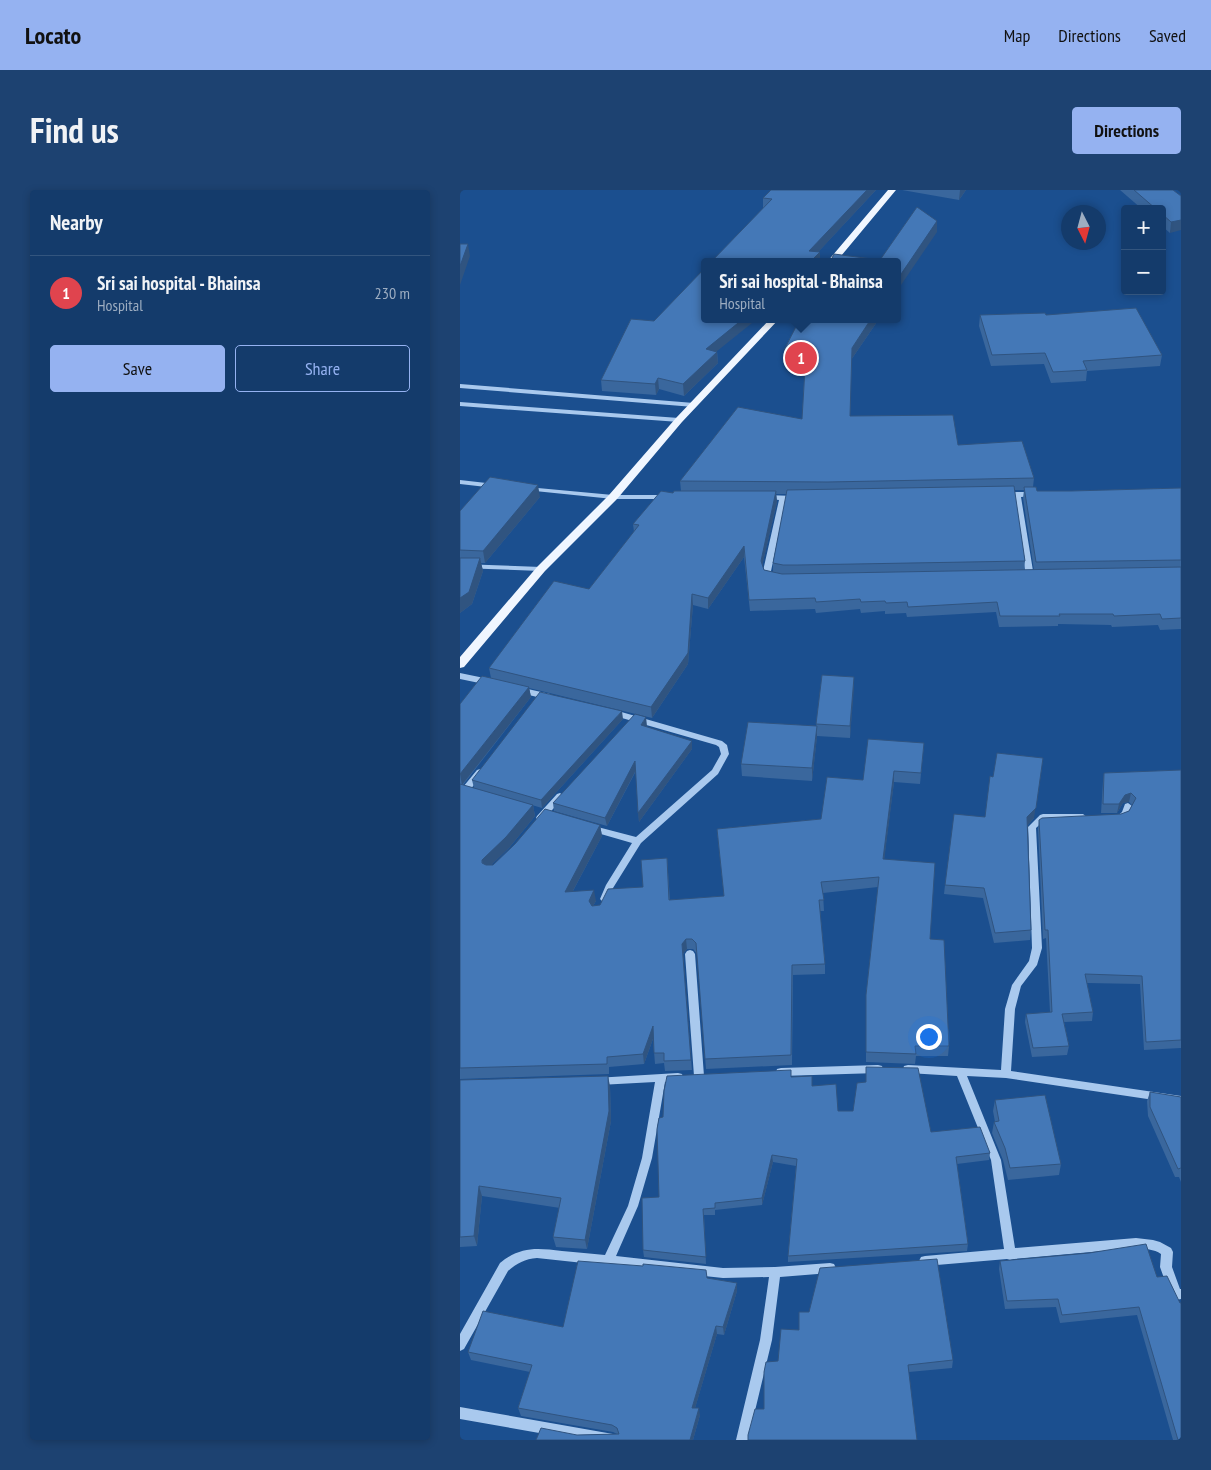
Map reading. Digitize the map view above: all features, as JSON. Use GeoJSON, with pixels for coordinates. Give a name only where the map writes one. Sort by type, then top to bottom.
{"type":"FeatureCollection","features":[{"type":"Feature","properties":{"kind":"main road"},"geometry":{"type":"LineString","coordinates":[[834,258],[892,190]]}},
{"type":"Feature","properties":{"kind":"main road"},"geometry":{"type":"LineString","coordinates":[[460,664],[541,569],[613,497],[679,420],[771,323]]}},
{"type":"Feature","properties":{"kind":"street"},"geometry":{"type":"LineString","coordinates":[[460,386],[694,405]]}},
{"type":"Feature","properties":{"kind":"street"},"geometry":{"type":"LineString","coordinates":[[460,404],[679,420]]}},
{"type":"Feature","properties":{"kind":"street"},"geometry":{"type":"LineString","coordinates":[[460,482],[503,487]]}},
{"type":"Feature","properties":{"kind":"street"},"geometry":{"type":"LineString","coordinates":[[521,489],[613,497],[678,498]]}},
{"type":"Feature","properties":{"kind":"street"},"geometry":{"type":"LineString","coordinates":[[1017,494],[1030,578]]}},
{"type":"Feature","properties":{"kind":"street"},"geometry":{"type":"LineString","coordinates":[[998,495],[1046,494]]}},
{"type":"Feature","properties":{"kind":"street"},"geometry":{"type":"LineString","coordinates":[[755,497],[801,498]]}},
{"type":"Feature","properties":{"kind":"street"},"geometry":{"type":"LineString","coordinates":[[783,497],[767,571],[768,577],[783,581]]}},
{"type":"Feature","properties":{"kind":"street"},"geometry":{"type":"LineString","coordinates":[[460,566],[541,569]]}},
{"type":"Feature","properties":{"kind":"street"},"geometry":{"type":"LineString","coordinates":[[1022,578],[1040,577]]}},
{"type":"Feature","properties":{"kind":"street"},"geometry":{"type":"LineString","coordinates":[[460,676],[496,684]]}},
{"type":"Feature","properties":{"kind":"street"},"geometry":{"type":"LineString","coordinates":[[513,688],[537,698],[559,699]]}},
{"type":"Feature","properties":{"kind":"street"},"geometry":{"type":"LineString","coordinates":[[600,907],[609,887],[638,841],[715,772],[725,754],[723,744],[630,720],[605,710]]}},
{"type":"Feature","properties":{"kind":"street"},"geometry":{"type":"LineString","coordinates":[[467,790],[483,768]]}},
{"type":"Feature","properties":{"kind":"street"},"geometry":{"type":"LineString","coordinates":[[531,829],[569,787]]}},
{"type":"Feature","properties":{"kind":"street"},"geometry":{"type":"LineString","coordinates":[[1108,819],[1123,817],[1128,806]]}},
{"type":"Feature","properties":{"kind":"street"},"geometry":{"type":"LineString","coordinates":[[1006,1074],[1010,1009],[1017,985],[1034,962],[1037,948],[1032,827],[1043,817],[1092,818]]}},
{"type":"Feature","properties":{"kind":"street"},"geometry":{"type":"LineString","coordinates":[[581,825],[638,841]]}},
{"type":"Feature","properties":{"kind":"street"},"geometry":{"type":"LineString","coordinates":[[586,1081],[704,1076],[690,954]]}},
{"type":"Feature","properties":{"kind":"street"},"geometry":{"type":"LineString","coordinates":[[767,1073],[864,1068],[1006,1074],[1181,1100]]}},
{"type":"Feature","properties":{"kind":"street"},"geometry":{"type":"LineString","coordinates":[[960,1071],[996,1160],[1010,1255]]}},
{"type":"Feature","properties":{"kind":"street"},"geometry":{"type":"LineString","coordinates":[[608,1261],[633,1206],[647,1158],[661,1078]]}},
{"type":"Feature","properties":{"kind":"street"},"geometry":{"type":"LineString","coordinates":[[911,1262],[1136,1243],[1149,1244],[1162,1247],[1167,1252],[1166,1267],[1176,1294],[1181,1294]]}},
{"type":"Feature","properties":{"kind":"street"},"geometry":{"type":"LineString","coordinates":[[460,1345],[504,1267],[520,1256],[537,1253],[723,1273],[775,1272],[842,1267]]}},
{"type":"Feature","properties":{"kind":"street"},"geometry":{"type":"LineString","coordinates":[[742,1440],[766,1340],[775,1272]]}},
{"type":"Feature","properties":{"kind":"street"},"geometry":{"type":"LineString","coordinates":[[460,1413],[613,1440]]}},
{"type":"Feature","properties":{"kind":"building"},"geometry":{"type":"Polygon","coordinates":[[[771,190],[867,190],[809,251],[820,252],[814,258],[715,258],[772,199],[763,198],[771,190]]]}},
{"type":"Feature","properties":{"kind":"building"},"geometry":{"type":"Polygon","coordinates":[[[1134,190],[1173,190],[1181,196],[1181,220],[1171,222],[1166,218],[1166,205],[1151,205],[1134,190]]]}},
{"type":"Feature","properties":{"kind":"building"},"geometry":{"type":"Polygon","coordinates":[[[917,207],[937,221],[901,274],[901,258],[881,258],[917,207]]]}},
{"type":"Feature","properties":{"kind":"building"},"geometry":{"type":"Polygon","coordinates":[[[460,244],[468,244],[460,266],[460,244]]]}},
{"type":"Feature","properties":{"kind":"building"},"geometry":{"type":"Polygon","coordinates":[[[834,254],[865,258],[832,258],[834,254]]]}},
{"type":"Feature","properties":{"kind":"building"},"geometry":{"type":"Polygon","coordinates":[[[701,272],[701,323],[738,323],[706,349],[717,352],[683,384],[658,378],[655,384],[601,380],[631,319],[654,321],[701,272]]]}},
{"type":"Feature","properties":{"kind":"building"},"geometry":{"type":"Polygon","coordinates":[[[1136,308],[1162,355],[1083,361],[1087,370],[1053,372],[1045,353],[992,355],[980,315],[1045,313],[1046,315],[1136,308]]]}},
{"type":"Feature","properties":{"kind":"building"},"geometry":{"type":"Polygon","coordinates":[[[798,323],[868,323],[852,348],[850,416],[953,415],[958,445],[1022,441],[1034,478],[827,482],[680,481],[738,407],[802,419],[806,352],[784,350],[798,323]]]}},
{"type":"Feature","properties":{"kind":"building"},"geometry":{"type":"Polygon","coordinates":[[[490,477],[538,485],[483,551],[460,550],[460,511],[490,477]]]}},
{"type":"Feature","properties":{"kind":"building"},"geometry":{"type":"Polygon","coordinates":[[[1014,486],[1025,561],[798,565],[773,563],[787,490],[1014,486]]]}},
{"type":"Feature","properties":{"kind":"building"},"geometry":{"type":"Polygon","coordinates":[[[1024,487],[1036,487],[1037,491],[1181,488],[1181,560],[1036,562],[1024,487]]]}},
{"type":"Feature","properties":{"kind":"building"},"geometry":{"type":"Polygon","coordinates":[[[661,491],[673,493],[674,491],[776,491],[761,561],[764,570],[782,574],[1181,567],[1181,618],[1162,619],[1160,614],[1000,616],[997,602],[908,607],[907,602],[861,602],[860,599],[816,602],[815,598],[749,600],[744,546],[708,598],[692,594],[688,653],[651,707],[489,668],[554,581],[589,589],[639,525],[633,524],[661,491]]]}},
{"type":"Feature","properties":{"kind":"building"},"geometry":{"type":"Polygon","coordinates":[[[460,558],[480,558],[469,592],[460,598],[460,558]]]}},
{"type":"Feature","properties":{"kind":"building"},"geometry":{"type":"Polygon","coordinates":[[[822,675],[854,677],[850,726],[816,724],[822,675]]]}},
{"type":"Feature","properties":{"kind":"building"},"geometry":{"type":"Polygon","coordinates":[[[482,676],[529,687],[460,774],[460,704],[482,676]]]}},
{"type":"Feature","properties":{"kind":"building"},"geometry":{"type":"Polygon","coordinates":[[[540,692],[622,711],[541,800],[472,780],[540,692]]]}},
{"type":"Feature","properties":{"kind":"building"},"geometry":{"type":"Polygon","coordinates":[[[635,714],[646,717],[641,725],[692,741],[638,813],[635,761],[605,818],[553,803],[635,714]]]}},
{"type":"Feature","properties":{"kind":"building"},"geometry":{"type":"Polygon","coordinates":[[[748,722],[817,726],[812,768],[741,764],[748,722]]]}},
{"type":"Feature","properties":{"kind":"building"},"geometry":{"type":"Polygon","coordinates":[[[868,739],[924,743],[921,773],[894,771],[883,859],[935,863],[930,939],[944,940],[949,1046],[915,1046],[916,1054],[866,1052],[866,995],[879,877],[821,882],[824,900],[819,900],[825,964],[792,965],[791,1055],[705,1059],[696,943],[692,939],[686,939],[682,944],[691,1060],[664,1061],[664,1053],[654,1053],[653,1026],[643,1054],[607,1057],[607,1064],[460,1068],[460,784],[533,805],[506,837],[482,860],[482,863],[486,865],[493,865],[515,844],[545,809],[600,825],[565,892],[594,890],[589,901],[592,906],[600,905],[608,889],[643,887],[641,860],[667,858],[669,900],[724,896],[717,829],[821,819],[827,777],[863,780],[868,739]]]}},
{"type":"Feature","properties":{"kind":"building"},"geometry":{"type":"Polygon","coordinates":[[[997,753],[1043,758],[1036,808],[1027,817],[1031,930],[995,933],[984,888],[945,885],[954,814],[985,817],[990,776],[993,777],[997,753]]]}},
{"type":"Feature","properties":{"kind":"building"},"geometry":{"type":"Polygon","coordinates":[[[1181,770],[1181,1040],[1146,1042],[1142,976],[1085,974],[1093,1012],[1062,1014],[1069,1046],[1033,1048],[1026,1014],[1052,1012],[1048,930],[1045,930],[1039,820],[1042,818],[1121,814],[1129,811],[1136,798],[1131,793],[1125,795],[1119,804],[1103,804],[1104,773],[1181,770]]]}},
{"type":"Feature","properties":{"kind":"building"},"geometry":{"type":"Polygon","coordinates":[[[866,1067],[918,1068],[931,1132],[980,1127],[990,1153],[956,1157],[968,1244],[788,1256],[797,1159],[772,1155],[762,1198],[715,1203],[715,1208],[703,1209],[706,1257],[643,1250],[642,1198],[659,1197],[657,1129],[659,1118],[663,1117],[664,1091],[667,1076],[791,1070],[791,1077],[812,1076],[812,1086],[836,1084],[838,1111],[853,1111],[857,1083],[866,1082],[866,1067]]]}},
{"type":"Feature","properties":{"kind":"building"},"geometry":{"type":"Polygon","coordinates":[[[608,1076],[609,1111],[585,1240],[553,1237],[561,1198],[479,1186],[474,1236],[460,1237],[460,1080],[608,1076]]]}},
{"type":"Feature","properties":{"kind":"building"},"geometry":{"type":"Polygon","coordinates":[[[1150,1092],[1181,1097],[1181,1168],[1178,1169],[1150,1107],[1150,1092]]]}},
{"type":"Feature","properties":{"kind":"building"},"geometry":{"type":"Polygon","coordinates":[[[1045,1095],[1061,1164],[1010,1168],[1005,1148],[994,1122],[999,1121],[995,1100],[1045,1095]]]}},
{"type":"Feature","properties":{"kind":"building"},"geometry":{"type":"Polygon","coordinates":[[[1146,1244],[1157,1277],[1167,1276],[1181,1303],[1181,1440],[1178,1440],[1139,1307],[1062,1315],[1058,1299],[1007,1301],[1000,1261],[1089,1253],[1146,1244]]]}},
{"type":"Feature","properties":{"kind":"building"},"geometry":{"type":"Polygon","coordinates":[[[937,1259],[953,1360],[908,1365],[917,1440],[748,1440],[755,1409],[764,1409],[764,1372],[766,1362],[778,1361],[781,1329],[799,1330],[799,1312],[809,1312],[820,1268],[937,1259]]]}},
{"type":"Feature","properties":{"kind":"building"},"geometry":{"type":"Polygon","coordinates":[[[578,1261],[643,1266],[643,1264],[706,1270],[707,1278],[737,1283],[723,1327],[716,1326],[692,1408],[699,1408],[690,1440],[536,1440],[541,1428],[577,1435],[619,1434],[617,1428],[612,1425],[518,1408],[532,1365],[468,1352],[483,1311],[563,1327],[578,1261]]]}},
{"type":"Feature","properties":{"kind":"place","name":"Sri sai hospital - Bhainsa"},"geometry":{"type":"Point","coordinates":[801,358]}}]}
